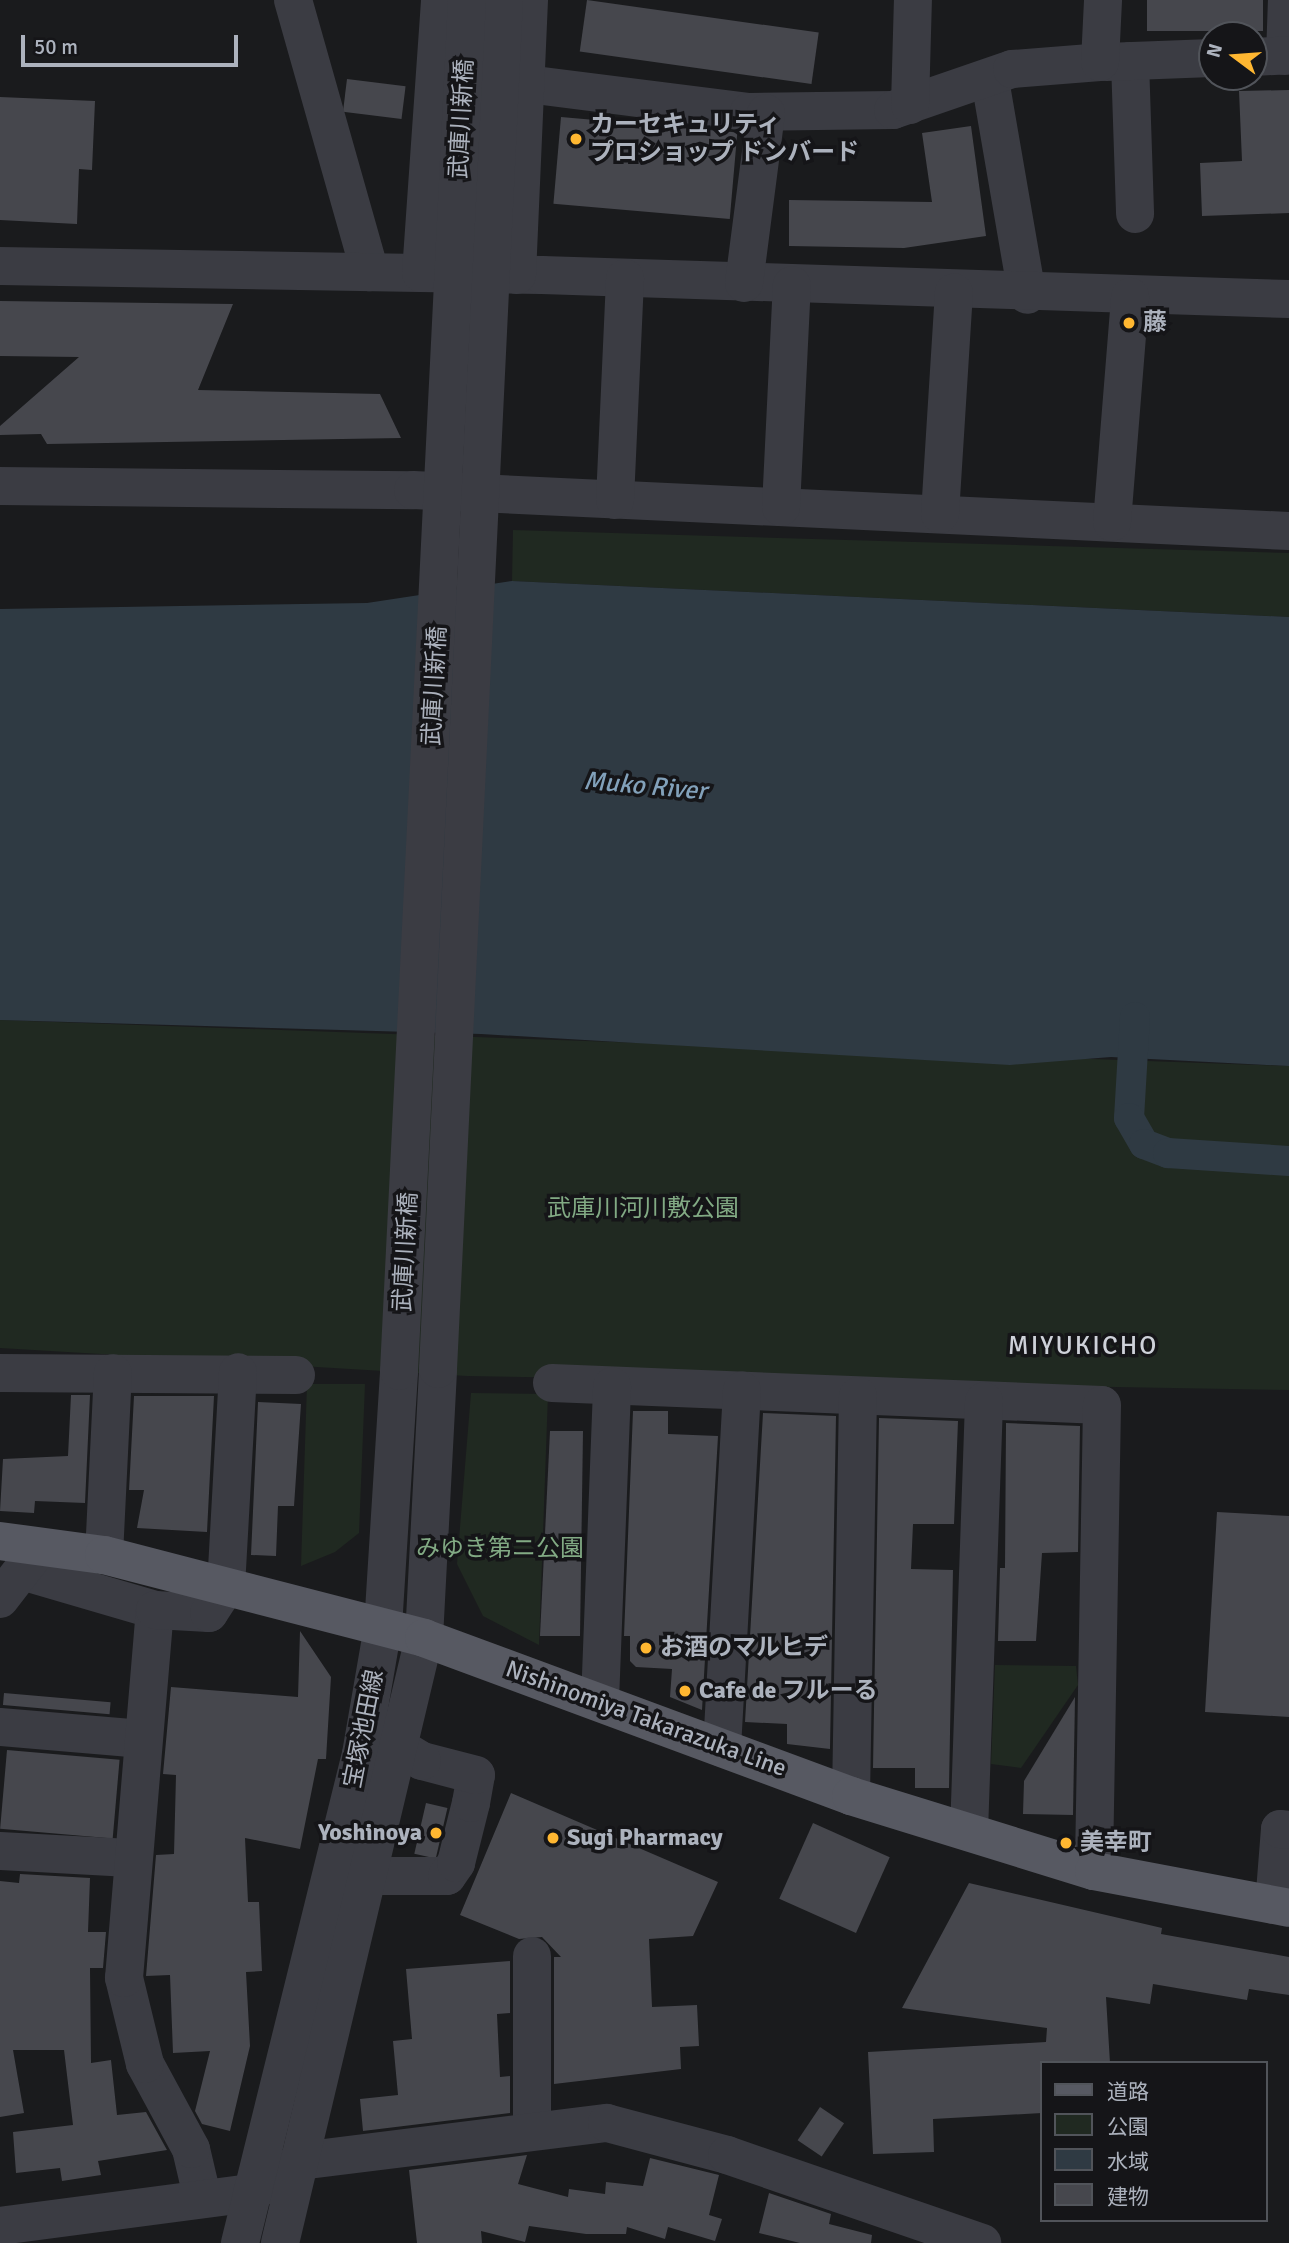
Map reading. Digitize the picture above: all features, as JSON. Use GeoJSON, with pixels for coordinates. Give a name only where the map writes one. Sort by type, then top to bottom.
{"type":"FeatureCollection","features":[{"type":"Feature","properties":{"kind":"main road","name":"Nishinomiya Takarazuka Line"},"geometry":{"type":"LineString","coordinates":[[16,1564],[104,1555],[383,1626],[600,1701],[851,1796],[1094,1871],[1282,1906]]}},
{"type":"Feature","properties":{"kind":"street"},"geometry":{"type":"LineString","coordinates":[[293,0],[370,272]]}},
{"type":"Feature","properties":{"kind":"street"},"geometry":{"type":"LineString","coordinates":[[421,273],[440,0]]}},
{"type":"Feature","properties":{"kind":"street","name":"武庫川新橋"},"geometry":{"type":"LineString","coordinates":[[399,1371],[467,0]]}},
{"type":"Feature","properties":{"kind":"street","name":"武庫川新橋"},"geometry":{"type":"LineString","coordinates":[[280,2243],[370,1875],[424,1638],[504,0]]}},
{"type":"Feature","properties":{"kind":"street"},"geometry":{"type":"LineString","coordinates":[[517,275],[530,0]]}},
{"type":"Feature","properties":{"kind":"street"},"geometry":{"type":"LineString","coordinates":[[910,105],[913,0]]}},
{"type":"Feature","properties":{"kind":"street"},"geometry":{"type":"LineString","coordinates":[[1102,0],[1115,62],[1135,214]]}},
{"type":"Feature","properties":{"kind":"street"},"geometry":{"type":"LineString","coordinates":[[1276,56],[1287,0]]}},
{"type":"Feature","properties":{"kind":"street"},"geometry":{"type":"LineString","coordinates":[[527,84],[766,113],[910,105],[990,80],[1012,69],[1198,59]]}},
{"type":"Feature","properties":{"kind":"street"},"geometry":{"type":"LineString","coordinates":[[990,80],[1027,295]]}},
{"type":"Feature","properties":{"kind":"street"},"geometry":{"type":"LineString","coordinates":[[744,283],[766,113]]}},
{"type":"Feature","properties":{"kind":"street"},"geometry":{"type":"LineString","coordinates":[[0,266],[517,275],[1027,295],[1289,299]]}},
{"type":"Feature","properties":{"kind":"street"},"geometry":{"type":"LineString","coordinates":[[615,500],[625,278]]}},
{"type":"Feature","properties":{"kind":"street"},"geometry":{"type":"LineString","coordinates":[[781,507],[792,285]]}},
{"type":"Feature","properties":{"kind":"street"},"geometry":{"type":"LineString","coordinates":[[940,514],[954,292]]}},
{"type":"Feature","properties":{"kind":"street"},"geometry":{"type":"LineString","coordinates":[[1112,522],[1130,297]]}},
{"type":"Feature","properties":{"kind":"street"},"geometry":{"type":"LineString","coordinates":[[0,486],[413,490],[1289,531]]}},
{"type":"Feature","properties":{"kind":"street","name":"宝塚池田線"},"geometry":{"type":"LineString","coordinates":[[240,2243],[331,1886],[383,1626],[399,1371]]}},
{"type":"Feature","properties":{"kind":"street"},"geometry":{"type":"LineString","coordinates":[[16,1564],[155,1610],[209,1613],[226,1587],[238,1372]]}},
{"type":"Feature","properties":{"kind":"street"},"geometry":{"type":"LineString","coordinates":[[0,1373],[238,1372],[296,1375]]}},
{"type":"Feature","properties":{"kind":"street"},"geometry":{"type":"LineString","coordinates":[[104,1555],[113,1373]]}},
{"type":"Feature","properties":{"kind":"street"},"geometry":{"type":"LineString","coordinates":[[552,1383],[1102,1405],[1094,1871]]}},
{"type":"Feature","properties":{"kind":"street"},"geometry":{"type":"LineString","coordinates":[[600,1701],[612,1386]]}},
{"type":"Feature","properties":{"kind":"street"},"geometry":{"type":"LineString","coordinates":[[722,1748],[742,1391]]}},
{"type":"Feature","properties":{"kind":"street"},"geometry":{"type":"LineString","coordinates":[[851,1796],[858,1396]]}},
{"type":"Feature","properties":{"kind":"street"},"geometry":{"type":"LineString","coordinates":[[969,1832],[984,1401]]}},
{"type":"Feature","properties":{"kind":"street"},"geometry":{"type":"LineString","coordinates":[[155,1610],[130,1858],[124,1978],[145,2064],[191,2149],[202,2196]]}},
{"type":"Feature","properties":{"kind":"street"},"geometry":{"type":"LineString","coordinates":[[0,1727],[142,1739]]}},
{"type":"Feature","properties":{"kind":"street"},"geometry":{"type":"LineString","coordinates":[[370,1875],[447,1876],[456,1863],[471,1803],[476,1775],[422,1761],[399,1747]]}},
{"type":"Feature","properties":{"kind":"street"},"geometry":{"type":"LineString","coordinates":[[1282,1906],[1280,1829],[1289,1830]]}},
{"type":"Feature","properties":{"kind":"street"},"geometry":{"type":"LineString","coordinates":[[0,1851],[130,1858]]}},
{"type":"Feature","properties":{"kind":"street"},"geometry":{"type":"LineString","coordinates":[[532,1956],[532,2129]]}},
{"type":"Feature","properties":{"kind":"street"},"geometry":{"type":"LineString","coordinates":[[0,2226],[202,2196],[252,2193],[300,2161],[532,2129],[607,2123],[727,2155],[982,2243]]}},
{"type":"Feature","properties":{"kind":"green space"},"geometry":{"type":"Polygon","coordinates":[[[513,530],[1289,553],[1289,617],[512,581],[513,530]]]}},
{"type":"Feature","properties":{"kind":"green space","name":"武庫川河川敷公園"},"geometry":{"type":"Polygon","coordinates":[[[0,1020],[1289,1066],[1289,1390],[467,1376],[0,1348],[0,1020]]]}},
{"type":"Feature","properties":{"kind":"green space","name":"みゆき第ニ公園"},"geometry":{"type":"Polygon","coordinates":[[[307,1384],[365,1384],[359,1533],[335,1552],[301,1566],[307,1384]]]}},
{"type":"Feature","properties":{"kind":"green space","name":"みゆき第ニ公園"},"geometry":{"type":"Polygon","coordinates":[[[471,1393],[548,1394],[539,1645],[483,1616],[457,1564],[471,1393]]]}},
{"type":"Feature","properties":{"kind":"green space"},"geometry":{"type":"Polygon","coordinates":[[[995,1665],[1076,1666],[1078,1685],[1021,1768],[991,1764],[995,1665]]]}},
{"type":"Feature","properties":{"kind":"water","name":"Muko River"},"geometry":{"type":"Polygon","coordinates":[[[512,581],[1289,617],[1289,1066],[1111,1057],[1010,1065],[481,1034],[0,1020],[0,609],[367,603],[512,581]]]}},
{"type":"Feature","properties":{"kind":"building"},"geometry":{"type":"Polygon","coordinates":[[[587,0],[819,33],[811,84],[580,51],[587,0]]]}},
{"type":"Feature","properties":{"kind":"building"},"geometry":{"type":"Polygon","coordinates":[[[1147,0],[1263,0],[1263,21],[1198,21],[1198,31],[1147,31],[1147,0]]]}},
{"type":"Feature","properties":{"kind":"building"},"geometry":{"type":"Polygon","coordinates":[[[347,79],[406,86],[402,119],[343,112],[347,79]]]}},
{"type":"Feature","properties":{"kind":"building"},"geometry":{"type":"Polygon","coordinates":[[[1289,90],[1289,213],[1202,216],[1200,163],[1242,161],[1239,91],[1289,90]]]}},
{"type":"Feature","properties":{"kind":"building"},"geometry":{"type":"Polygon","coordinates":[[[0,97],[95,101],[92,170],[79,169],[77,224],[0,220],[0,97]]]}},
{"type":"Feature","properties":{"kind":"building"},"geometry":{"type":"Polygon","coordinates":[[[561,117],[737,132],[730,219],[553,204],[561,117]]]}},
{"type":"Feature","properties":{"kind":"building"},"geometry":{"type":"Polygon","coordinates":[[[971,126],[986,236],[904,248],[789,246],[789,200],[932,202],[922,133],[971,126]]]}},
{"type":"Feature","properties":{"kind":"building"},"geometry":{"type":"Polygon","coordinates":[[[0,301],[233,304],[198,390],[380,394],[401,438],[47,444],[41,434],[0,435],[0,426],[79,357],[0,356],[0,301]]]}},
{"type":"Feature","properties":{"kind":"building"},"geometry":{"type":"Polygon","coordinates":[[[71,1395],[90,1395],[85,1503],[35,1501],[34,1513],[0,1511],[3,1459],[68,1456],[71,1395]]]}},
{"type":"Feature","properties":{"kind":"building"},"geometry":{"type":"Polygon","coordinates":[[[134,1396],[214,1396],[207,1532],[137,1528],[144,1490],[129,1490],[134,1396]]]}},
{"type":"Feature","properties":{"kind":"building"},"geometry":{"type":"Polygon","coordinates":[[[258,1402],[301,1404],[294,1506],[278,1506],[276,1556],[251,1555],[258,1402]]]}},
{"type":"Feature","properties":{"kind":"building"},"geometry":{"type":"Polygon","coordinates":[[[633,1411],[668,1411],[668,1434],[718,1436],[702,1710],[670,1697],[672,1669],[636,1667],[630,1661],[630,1636],[624,1636],[633,1411]]]}},
{"type":"Feature","properties":{"kind":"building"},"geometry":{"type":"Polygon","coordinates":[[[763,1413],[836,1416],[830,1749],[787,1744],[787,1724],[745,1722],[763,1413]]]}},
{"type":"Feature","properties":{"kind":"building"},"geometry":{"type":"Polygon","coordinates":[[[879,1418],[958,1421],[954,1524],[913,1524],[911,1569],[953,1570],[949,1788],[915,1788],[915,1768],[873,1768],[879,1418]]]}},
{"type":"Feature","properties":{"kind":"building"},"geometry":{"type":"Polygon","coordinates":[[[1006,1423],[1080,1426],[1078,1552],[1042,1553],[1036,1641],[998,1641],[1000,1568],[1005,1568],[1006,1423]]]}},
{"type":"Feature","properties":{"kind":"building"},"geometry":{"type":"Polygon","coordinates":[[[550,1431],[583,1431],[580,1636],[540,1636],[550,1431]]]}},
{"type":"Feature","properties":{"kind":"building"},"geometry":{"type":"Polygon","coordinates":[[[1217,1512],[1289,1516],[1289,1717],[1205,1712],[1217,1512]]]}},
{"type":"Feature","properties":{"kind":"building"},"geometry":{"type":"Polygon","coordinates":[[[300,1631],[331,1677],[326,1759],[318,1759],[300,1849],[245,1838],[248,1902],[259,1902],[262,1971],[246,1972],[250,2046],[230,2131],[202,2124],[195,2111],[210,2051],[173,2053],[170,1975],[146,1976],[156,1855],[174,1854],[176,1775],[163,1774],[171,1687],[298,1697],[300,1631]]]}},
{"type":"Feature","properties":{"kind":"building"},"geometry":{"type":"Polygon","coordinates":[[[4,1693],[111,1702],[110,1714],[3,1705],[4,1693]]]}},
{"type":"Feature","properties":{"kind":"building"},"geometry":{"type":"Polygon","coordinates":[[[1075,1697],[1073,1815],[1023,1814],[1024,1781],[1075,1697]]]}},
{"type":"Feature","properties":{"kind":"building"},"geometry":{"type":"Polygon","coordinates":[[[7,1750],[120,1760],[113,1839],[0,1829],[7,1750]]]}},
{"type":"Feature","properties":{"kind":"building","name":"Sugi Pharmacy"},"geometry":{"type":"Polygon","coordinates":[[[511,1793],[718,1882],[693,1936],[649,1939],[652,2007],[697,2005],[699,2046],[680,2047],[681,2069],[554,2084],[554,1957],[561,1957],[542,1937],[519,1939],[460,1915],[511,1793]]]}},
{"type":"Feature","properties":{"kind":"building","name":"Yoshinoya"},"geometry":{"type":"Polygon","coordinates":[[[426,1803],[447,1808],[436,1859],[414,1854],[426,1803]]]}},
{"type":"Feature","properties":{"kind":"building"},"geometry":{"type":"Polygon","coordinates":[[[813,1823],[890,1857],[856,1933],[779,1899],[813,1823]]]}},
{"type":"Feature","properties":{"kind":"building"},"geometry":{"type":"Polygon","coordinates":[[[20,1874],[90,1878],[88,1932],[106,1932],[103,1968],[90,1968],[91,2063],[111,2060],[117,2115],[146,2112],[167,2150],[98,2161],[101,2175],[62,2181],[60,2168],[16,2173],[13,2132],[73,2125],[64,2050],[13,2050],[24,2113],[0,2117],[0,1881],[19,1883],[20,1874]]]}},
{"type":"Feature","properties":{"kind":"building"},"geometry":{"type":"Polygon","coordinates":[[[969,1883],[1162,1928],[1161,1934],[1289,1957],[1289,1995],[1249,1989],[1247,2000],[1153,1984],[1150,2004],[1106,1997],[1110,2061],[1040,2061],[1040,2113],[933,2119],[934,2152],[873,2154],[868,2052],[1046,2042],[1047,2028],[902,2008],[969,1883]]]}},
{"type":"Feature","properties":{"kind":"building"},"geometry":{"type":"Polygon","coordinates":[[[510,1961],[510,2013],[497,2014],[500,2077],[510,2076],[510,2113],[363,2131],[360,2099],[398,2095],[393,2041],[412,2039],[406,1969],[510,1961]]]}},
{"type":"Feature","properties":{"kind":"building"},"geometry":{"type":"Polygon","coordinates":[[[820,2107],[844,2123],[822,2156],[798,2140],[820,2107]]]}},
{"type":"Feature","properties":{"kind":"building"},"geometry":{"type":"Polygon","coordinates":[[[527,2155],[518,2184],[568,2197],[569,2189],[605,2194],[606,2182],[643,2186],[650,2158],[719,2175],[709,2215],[722,2219],[715,2241],[668,2227],[665,2239],[627,2227],[626,2234],[586,2234],[529,2226],[525,2242],[481,2231],[482,2243],[417,2243],[409,2170],[527,2155]]]}},
{"type":"Feature","properties":{"kind":"building"},"geometry":{"type":"Polygon","coordinates":[[[769,2193],[831,2214],[829,2224],[872,2235],[871,2243],[800,2243],[759,2233],[769,2193]]]}},
{"type":"Feature","properties":{"kind":"waterway"},"geometry":{"type":"LineString","coordinates":[[1135,1017],[1129,1118],[1144,1144],[1168,1153],[1289,1161]]}},
{"type":"Feature","properties":{"kind":"place","name":"カーセキュリティ プロショップ ドンバード"},"geometry":{"type":"Point","coordinates":[576,139]}},
{"type":"Feature","properties":{"kind":"place","name":"藤"},"geometry":{"type":"Point","coordinates":[1129,323]}},
{"type":"Feature","properties":{"kind":"place","name":"お酒のマルヒデ"},"geometry":{"type":"Point","coordinates":[646,1648]}},
{"type":"Feature","properties":{"kind":"place","name":"Cafe de フルーる"},"geometry":{"type":"Point","coordinates":[685,1691]}},
{"type":"Feature","properties":{"kind":"place","name":"Yoshinoya"},"geometry":{"type":"Point","coordinates":[436,1833]}},
{"type":"Feature","properties":{"kind":"place","name":"Sugi Pharmacy"},"geometry":{"type":"Point","coordinates":[553,1838]}},
{"type":"Feature","properties":{"kind":"place","name":"美幸町"},"geometry":{"type":"Point","coordinates":[1066,1843]}},
{"type":"Feature","properties":{"kind":"district","name":"MIYUKICHO"},"geometry":{"type":"Point","coordinates":[1083,1347]}}]}
